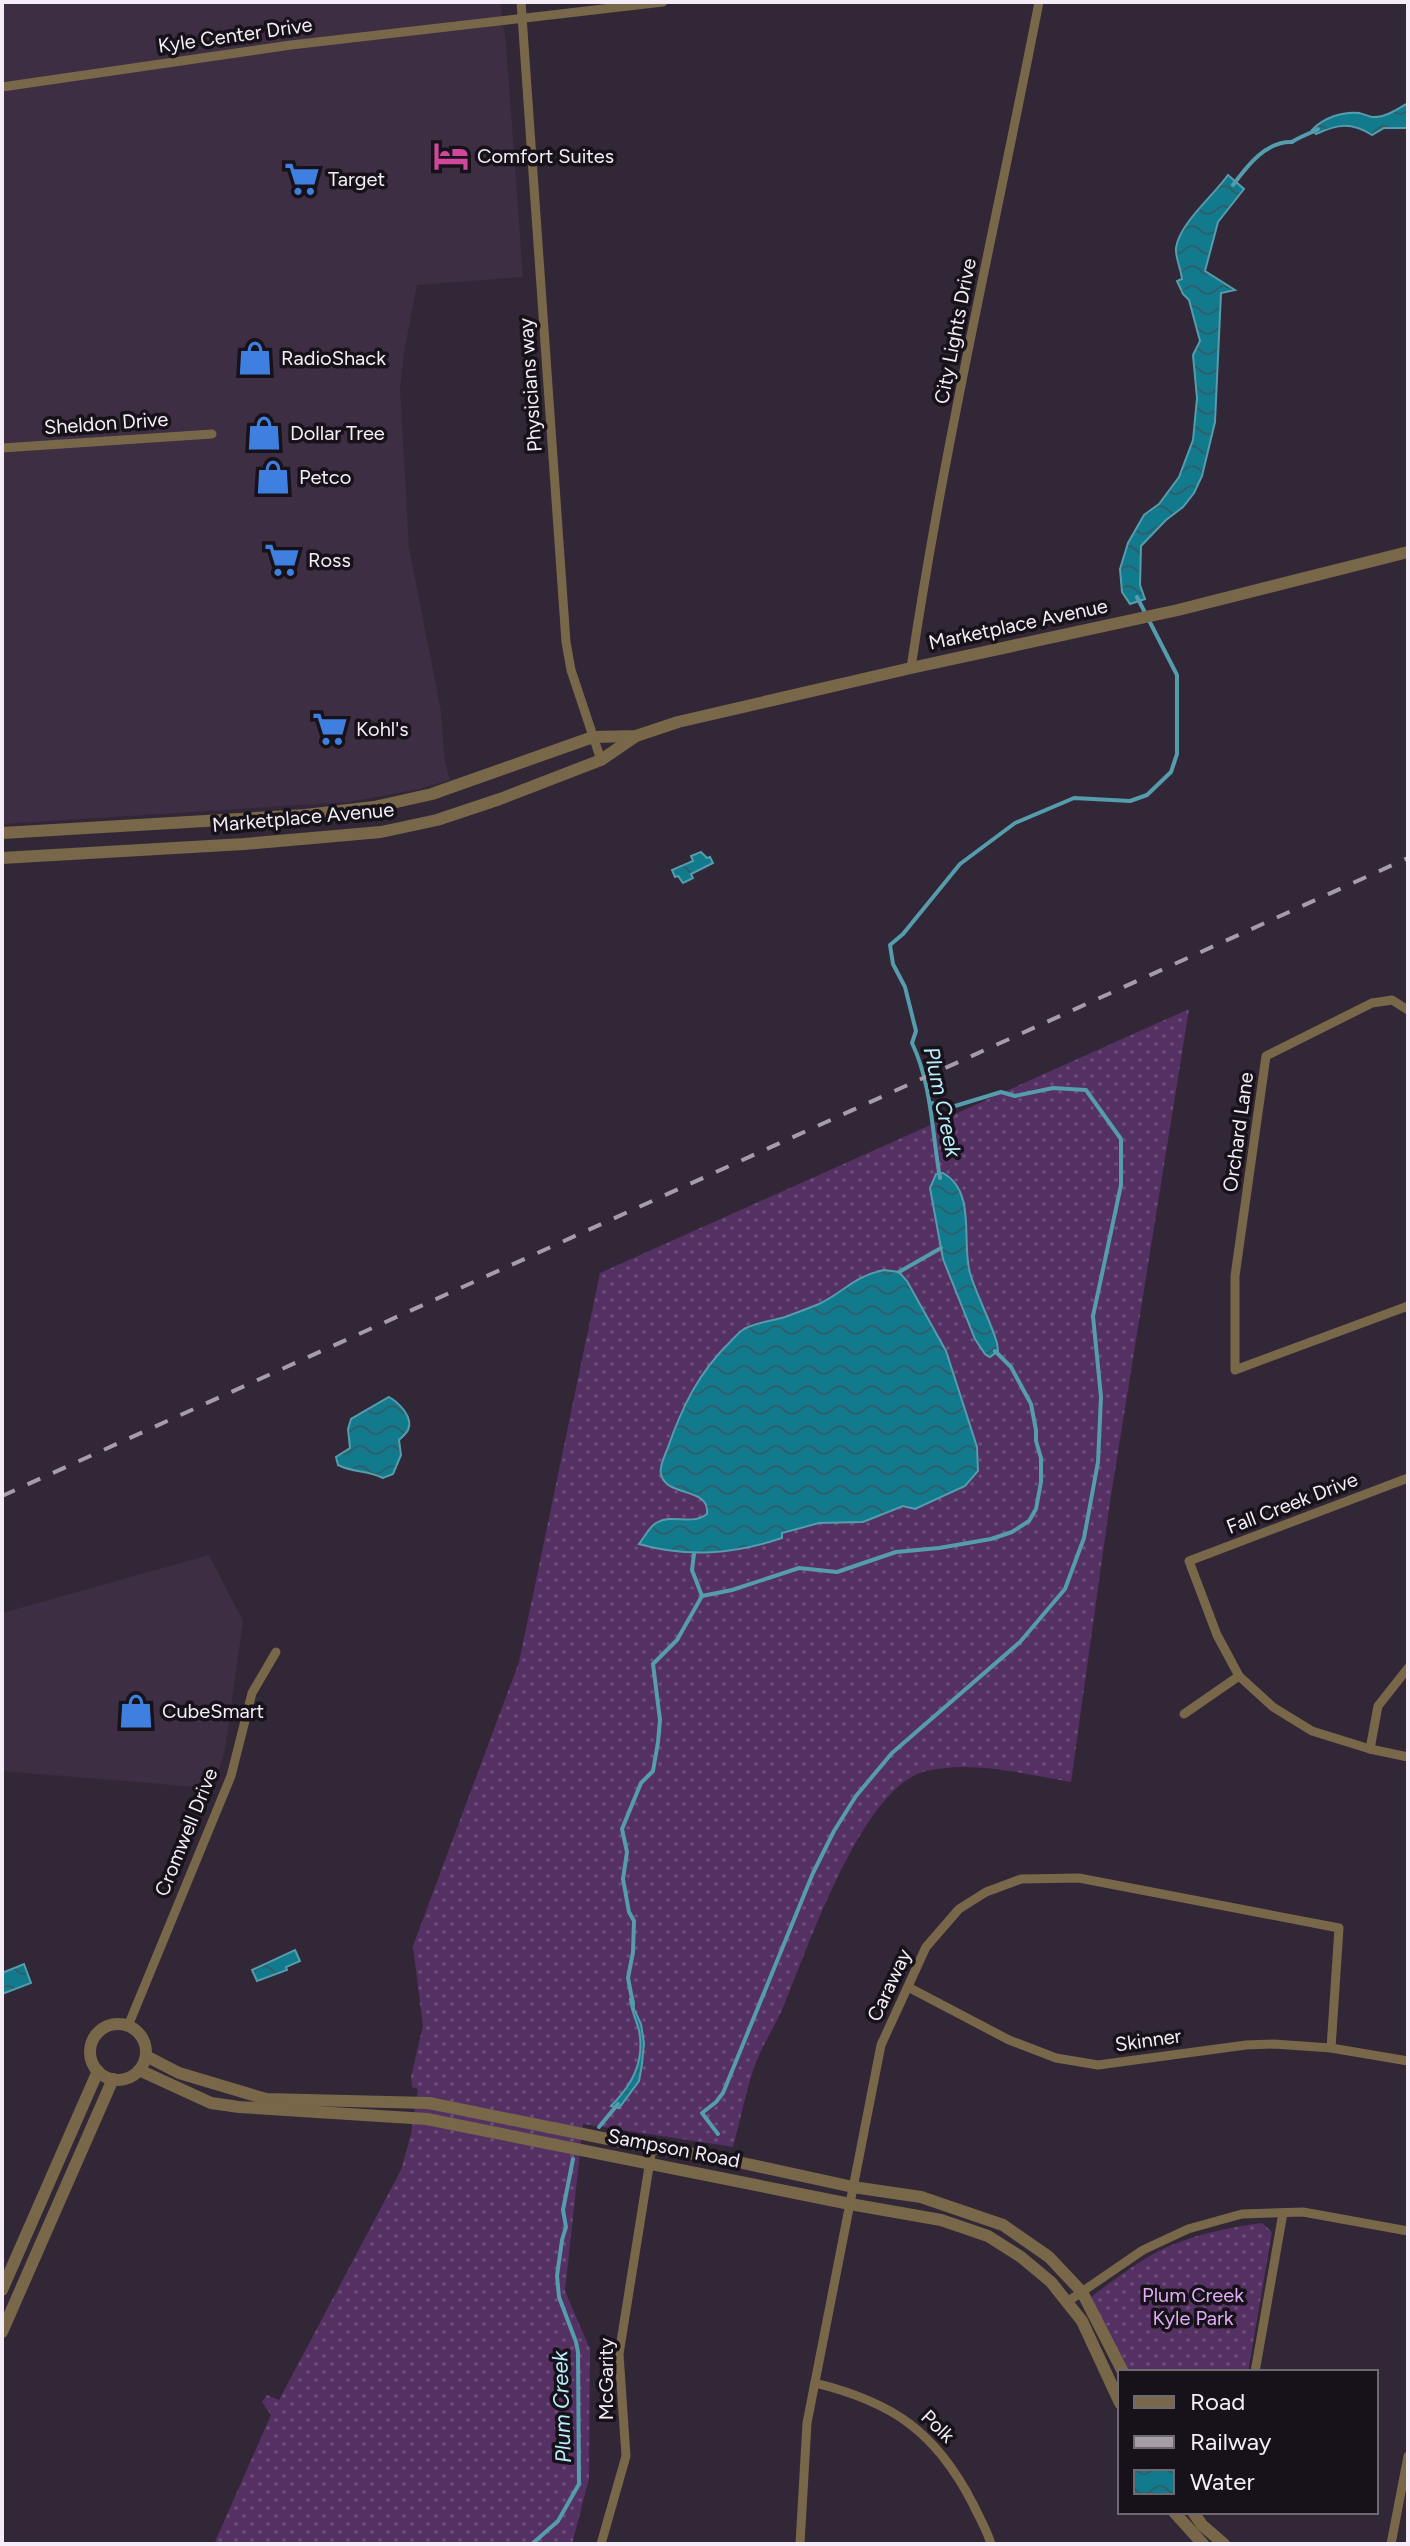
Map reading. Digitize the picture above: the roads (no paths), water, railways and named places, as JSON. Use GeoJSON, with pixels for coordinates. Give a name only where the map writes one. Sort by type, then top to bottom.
{"type":"FeatureCollection","features":[{"type":"Feature","properties":{"kind":"street","name":"Physicians way"},"geometry":{"type":"LineString","coordinates":[[521,2],[566,642],[571,670],[601,760]]}},
{"type":"Feature","properties":{"kind":"street","name":"Kyle Center Drive"},"geometry":{"type":"LineString","coordinates":[[2,87],[291,45],[663,2]]}},
{"type":"Feature","properties":{"kind":"street","name":"City Lights Drive"},"geometry":{"type":"LineString","coordinates":[[911,668],[968,352],[1039,2]]}},
{"type":"Feature","properties":{"kind":"street","name":"Sheldon Drive"},"geometry":{"type":"LineString","coordinates":[[2,448],[212,434]]}},
{"type":"Feature","properties":{"kind":"street","name":"Marketplace Avenue"},"geometry":{"type":"LineString","coordinates":[[2,858],[270,843],[381,832],[437,820],[601,760],[636,736],[678,722],[1178,610],[1408,552]]}},
{"type":"Feature","properties":{"kind":"street","name":"Marketplace Avenue"},"geometry":{"type":"LineString","coordinates":[[2,833],[305,815],[374,807],[432,794],[593,737],[636,736]]}},
{"type":"Feature","properties":{"kind":"street","name":"Orchard Lane"},"geometry":{"type":"LineString","coordinates":[[1408,1010],[1392,1000],[1372,1003],[1266,1056],[1235,1276],[1235,1370],[1408,1306]]}},
{"type":"Feature","properties":{"kind":"street","name":"Fall Creek Drive"},"geometry":{"type":"LineString","coordinates":[[1239,1676],[1217,1635],[1189,1561],[1408,1478]]}},
{"type":"Feature","properties":{"kind":"street","name":"Cromwell Drive"},"geometry":{"type":"LineString","coordinates":[[128,2026],[231,1776],[252,1693],[276,1652]]}},
{"type":"Feature","properties":{"kind":"street"},"geometry":{"type":"LineString","coordinates":[[1370,1749],[1378,1706],[1408,1668]]}},
{"type":"Feature","properties":{"kind":"street"},"geometry":{"type":"LineString","coordinates":[[1184,1714],[1239,1676],[1273,1707],[1312,1731],[1408,1757]]}},
{"type":"Feature","properties":{"kind":"street","name":"Caraway"},"geometry":{"type":"LineString","coordinates":[[800,2544],[807,2423],[881,2045],[926,1947],[959,1909],[986,1892],[1021,1879],[1079,1878],[1339,1928],[1331,2048]]}},
{"type":"Feature","properties":{"kind":"street","name":"Skinner"},"geometry":{"type":"LineString","coordinates":[[908,1987],[1009,2040],[1056,2058],[1098,2065],[1274,2044],[1331,2048],[1408,2061]]}},
{"type":"Feature","properties":{"kind":"street"},"geometry":{"type":"LineString","coordinates":[[111,2024],[128,2026],[142,2038],[146,2056],[139,2070],[127,2078],[113,2079],[98,2071],[90,2057],[92,2040],[111,2024]]}},
{"type":"Feature","properties":{"kind":"street","name":"Sampson Road"},"geometry":{"type":"LineString","coordinates":[[146,2056],[179,2073],[266,2099],[429,2103],[652,2148],[715,2157],[853,2187],[921,2197],[1003,2225],[1049,2257],[1082,2292],[1122,2370]]}},
{"type":"Feature","properties":{"kind":"street","name":"Sampson Road"},"geometry":{"type":"LineString","coordinates":[[139,2070],[211,2103],[427,2119],[941,2220],[982,2234],[1021,2257],[1051,2282],[1082,2321],[1118,2399]]}},
{"type":"Feature","properties":{"kind":"street"},"geometry":{"type":"LineString","coordinates":[[2,2290],[98,2071]]}},
{"type":"Feature","properties":{"kind":"street"},"geometry":{"type":"LineString","coordinates":[[2,2332],[113,2079]]}},
{"type":"Feature","properties":{"kind":"street","name":"McGarity"},"geometry":{"type":"LineString","coordinates":[[601,2544],[626,2456],[619,2354],[652,2148]]}},
{"type":"Feature","properties":{"kind":"street"},"geometry":{"type":"LineString","coordinates":[[1067,2302],[1143,2250],[1188,2229],[1242,2214],[1303,2212],[1408,2231]]}},
{"type":"Feature","properties":{"kind":"street"},"geometry":{"type":"LineString","coordinates":[[1255,2370],[1283,2213]]}},
{"type":"Feature","properties":{"kind":"street","name":"Polk"},"geometry":{"type":"LineString","coordinates":[[815,2383],[842,2389],[882,2405],[921,2430],[959,2477],[991,2544]]}},
{"type":"Feature","properties":{"kind":"street"},"geometry":{"type":"LineString","coordinates":[[1391,2544],[1408,2456]]}},
{"type":"Feature","properties":{"kind":"street"},"geometry":{"type":"LineString","coordinates":[[1176,2514],[1203,2544]]}},
{"type":"Feature","properties":{"kind":"street"},"geometry":{"type":"LineString","coordinates":[[1194,2514],[1224,2544]]}},
{"type":"Feature","properties":{"kind":"water"},"geometry":{"type":"Polygon","coordinates":[[[1408,103],[1407,128],[1384,128],[1372,135],[1351,126],[1338,126],[1316,134],[1312,130],[1340,114],[1359,113],[1377,117],[1408,103]]]}},
{"type":"Feature","properties":{"kind":"water"},"geometry":{"type":"Polygon","coordinates":[[[1228,175],[1244,189],[1218,222],[1205,271],[1235,290],[1221,293],[1215,422],[1202,476],[1194,493],[1141,546],[1140,585],[1145,599],[1130,604],[1122,592],[1120,569],[1128,543],[1144,515],[1159,504],[1179,477],[1193,440],[1197,398],[1193,355],[1200,341],[1189,300],[1177,281],[1182,279],[1176,248],[1183,229],[1228,175]]]}},
{"type":"Feature","properties":{"kind":"water"},"geometry":{"type":"Polygon","coordinates":[[[701,852],[713,863],[691,874],[693,878],[683,883],[678,876],[675,877],[672,870],[693,861],[691,856],[701,852]]]}},
{"type":"Feature","properties":{"kind":"water"},"geometry":{"type":"Polygon","coordinates":[[[943,1173],[954,1181],[964,1205],[970,1273],[997,1343],[998,1351],[990,1357],[975,1339],[943,1259],[930,1188],[936,1174],[943,1173]]]}},
{"type":"Feature","properties":{"kind":"water"},"geometry":{"type":"Polygon","coordinates":[[[884,1270],[899,1272],[907,1281],[946,1351],[977,1447],[978,1471],[965,1486],[915,1509],[903,1506],[863,1522],[819,1523],[782,1533],[782,1538],[746,1548],[693,1552],[639,1544],[649,1530],[662,1520],[695,1519],[707,1514],[702,1499],[671,1486],[661,1474],[661,1468],[685,1405],[719,1353],[744,1329],[819,1304],[857,1280],[884,1270]]]}},
{"type":"Feature","properties":{"kind":"water"},"geometry":{"type":"Polygon","coordinates":[[[389,1397],[404,1410],[409,1420],[407,1431],[399,1440],[401,1455],[393,1474],[383,1478],[338,1465],[336,1457],[350,1448],[348,1429],[351,1419],[389,1397]]]}},
{"type":"Feature","properties":{"kind":"water"},"geometry":{"type":"Polygon","coordinates":[[[295,1950],[300,1961],[286,1967],[287,1970],[257,1981],[252,1970],[295,1950]]]}},
{"type":"Feature","properties":{"kind":"water"},"geometry":{"type":"Polygon","coordinates":[[[24,1964],[31,1983],[2,1994],[2,1973],[24,1964]]]}},
{"type":"Feature","properties":{"kind":"water"},"geometry":{"type":"Polygon","coordinates":[[[633,1998],[644,2043],[642,2064],[639,2081],[619,2108],[611,2106],[631,2081],[640,2052],[639,2030],[630,1999],[633,1998]]]}},
{"type":"Feature","properties":{"kind":"waterway","name":"Plum Creek"},"geometry":{"type":"LineString","coordinates":[[1233,185],[1266,150],[1318,129]]}},
{"type":"Feature","properties":{"kind":"waterway","name":"Plum Creek"},"geometry":{"type":"LineString","coordinates":[[940,1178],[928,1092],[912,1043],[916,1031],[905,987],[893,964],[890,945],[903,934],[960,864],[1015,823],[1074,798],[1130,801],[1147,795],[1171,772],[1177,754],[1177,675],[1137,597]]}},
{"type":"Feature","properties":{"kind":"waterway"},"geometry":{"type":"LineString","coordinates":[[718,2134],[702,2113],[723,2093],[813,1873],[834,1831],[856,1796],[892,1753],[1020,1642],[1065,1589],[1084,1538],[1098,1462],[1101,1397],[1093,1316],[1121,1185],[1121,1139],[1086,1090],[1053,1088],[1015,1096],[1001,1092],[955,1106],[930,1103]]}},
{"type":"Feature","properties":{"kind":"waterway"},"geometry":{"type":"LineString","coordinates":[[899,1272],[941,1248]]}},
{"type":"Feature","properties":{"kind":"waterway","name":"Plum Creek"},"geometry":{"type":"LineString","coordinates":[[633,2004],[628,1978],[634,1921],[629,1912],[623,1879],[627,1852],[622,1829],[641,1783],[653,1771],[660,1720],[653,1664],[677,1640],[702,1596],[732,1590],[799,1568],[837,1572],[896,1552],[991,1539],[1012,1532],[1029,1521],[1036,1509],[1041,1482],[1041,1458],[1031,1404],[1011,1367],[995,1351]]}},
{"type":"Feature","properties":{"kind":"waterway"},"geometry":{"type":"LineString","coordinates":[[694,1554],[692,1570],[702,1596]]}},
{"type":"Feature","properties":{"kind":"waterway","name":"Plum Creek"},"geometry":{"type":"LineString","coordinates":[[599,2127],[618,2104]]}},
{"type":"Feature","properties":{"kind":"waterway","name":"Plum Creek"},"geometry":{"type":"LineString","coordinates":[[532,2544],[558,2521],[579,2484],[578,2352],[559,2297],[557,2276],[566,2227],[563,2210],[573,2159]]}},
{"type":"Feature","properties":{"kind":"railway"},"geometry":{"type":"LineString","coordinates":[[2,1496],[1408,858]]}},
{"type":"Feature","properties":{"kind":"place","name":"Comfort Suites"},"geometry":{"type":"Point","coordinates":[451,156]}},
{"type":"Feature","properties":{"kind":"place","name":"Target"},"geometry":{"type":"Point","coordinates":[302,179]}},
{"type":"Feature","properties":{"kind":"place","name":"RadioShack"},"geometry":{"type":"Point","coordinates":[255,358]}},
{"type":"Feature","properties":{"kind":"place","name":"Dollar Tree"},"geometry":{"type":"Point","coordinates":[264,433]}},
{"type":"Feature","properties":{"kind":"place","name":"Petco"},"geometry":{"type":"Point","coordinates":[273,477]}},
{"type":"Feature","properties":{"kind":"place","name":"Ross"},"geometry":{"type":"Point","coordinates":[282,560]}},
{"type":"Feature","properties":{"kind":"place","name":"Kohl's"},"geometry":{"type":"Point","coordinates":[330,729]}},
{"type":"Feature","properties":{"kind":"place","name":"CubeSmart"},"geometry":{"type":"Point","coordinates":[136,1711]}},
{"type":"Feature","properties":{"kind":"park label","name":"Plum Creek Kyle Park"},"geometry":{"type":"Point","coordinates":[1193,2306]}}]}
